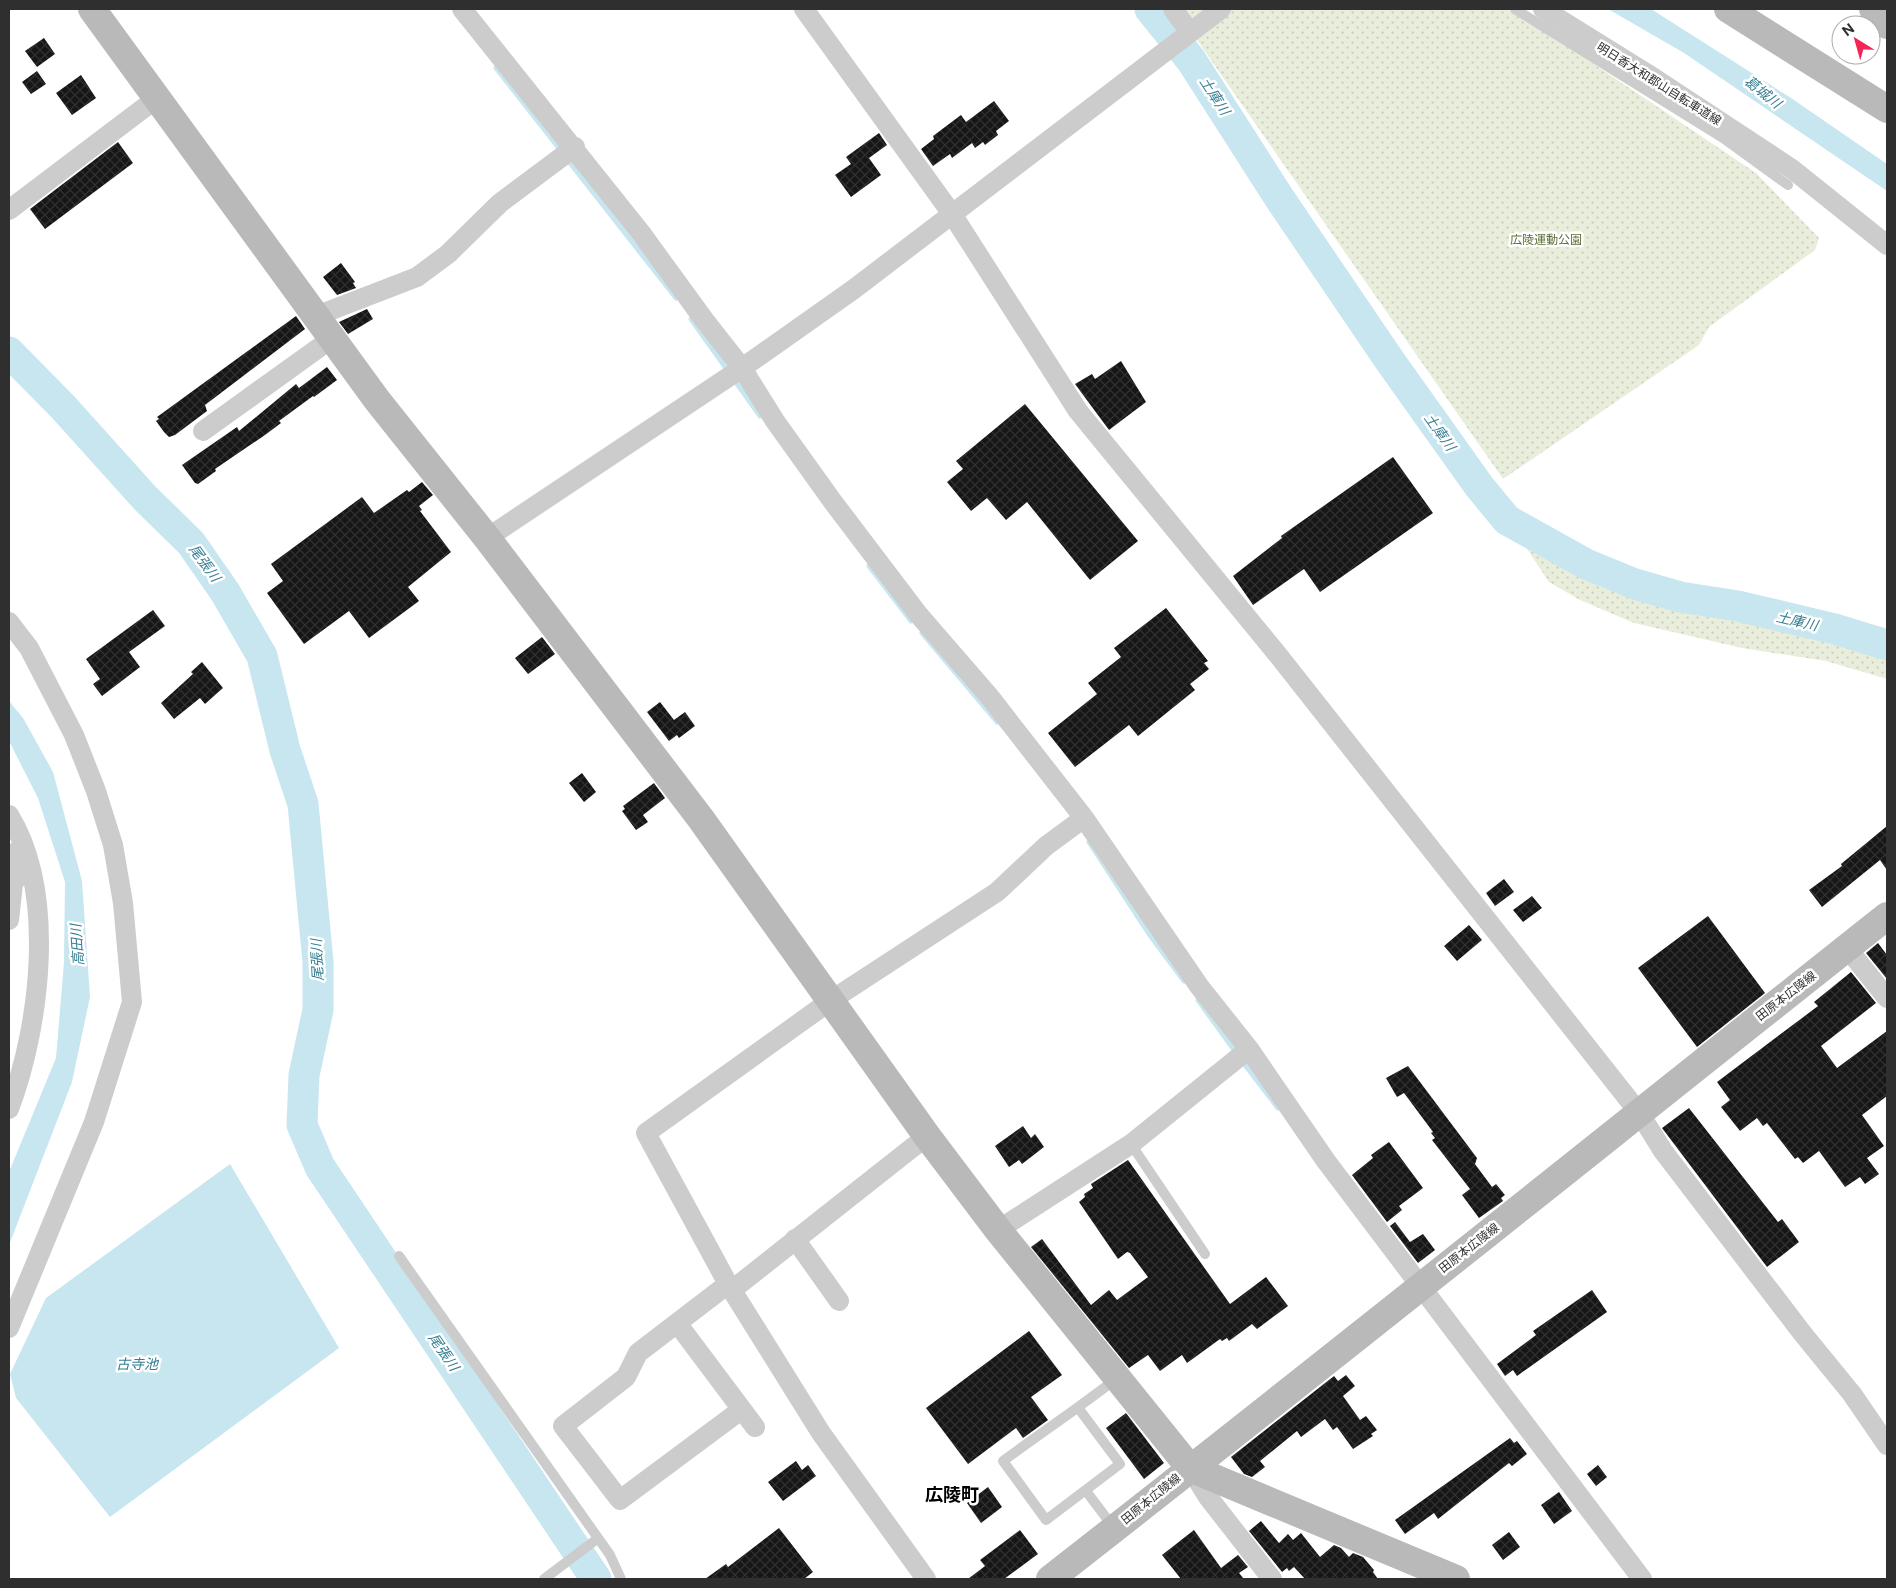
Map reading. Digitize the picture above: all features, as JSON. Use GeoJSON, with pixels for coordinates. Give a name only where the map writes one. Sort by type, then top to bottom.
{"type":"FeatureCollection","features":[{"type":"Feature","properties":{"kind":"street"},"geometry":{"type":"LineString","coordinates":[[92,9],[331,339],[487,538],[701,819],[927,1136],[998,1230],[1190,1468],[1208,1497],[1272,1579]]}},
{"type":"Feature","properties":{"kind":"street"},"geometry":{"type":"LineString","coordinates":[[462,9],[575,147],[742,368],[775,421],[833,502],[918,614],[989,696],[1077,823],[1199,986],[1242,1055],[1326,1161],[1642,1579]]}},
{"type":"Feature","properties":{"kind":"street"},"geometry":{"type":"LineString","coordinates":[[804,9],[952,214],[1078,411],[1278,655],[1640,1114],[1663,1151],[1852,1394],[1887,1445]]}},
{"type":"Feature","properties":{"kind":"street"},"geometry":{"type":"LineString","coordinates":[[1173,9],[1190,32]]}},
{"type":"Feature","properties":{"kind":"street"},"geometry":{"type":"LineString","coordinates":[[487,538],[742,368],[854,289],[1220,9]]}},
{"type":"Feature","properties":{"kind":"street"},"geometry":{"type":"LineString","coordinates":[[1543,9],[1654,78],[1792,169],[1887,245]]}},
{"type":"Feature","properties":{"kind":"street"},"geometry":{"type":"LineString","coordinates":[[1728,9],[1887,109]]}},
{"type":"Feature","properties":{"kind":"street"},"geometry":{"type":"LineString","coordinates":[[1873,9],[1887,26]]}},
{"type":"Feature","properties":{"kind":"street"},"geometry":{"type":"LineString","coordinates":[[9,210],[157,98]]}},
{"type":"Feature","properties":{"kind":"street"},"geometry":{"type":"LineString","coordinates":[[316,316],[417,277],[448,254],[500,203],[575,147]]}},
{"type":"Feature","properties":{"kind":"street"},"geometry":{"type":"LineString","coordinates":[[203,431],[331,339]]}},
{"type":"Feature","properties":{"kind":"street"},"geometry":{"type":"LineString","coordinates":[[9,622],[29,648],[70,726],[96,791],[113,844],[123,903],[132,1002],[94,1122],[9,1328]]}},
{"type":"Feature","properties":{"kind":"street"},"geometry":{"type":"LineString","coordinates":[[9,920],[11,879],[20,873],[9,844],[13,822]]}},
{"type":"Feature","properties":{"kind":"street"},"geometry":{"type":"LineString","coordinates":[[9,1109],[30,1037],[37,999],[39,956],[36,904],[28,863],[13,822]]}},
{"type":"Feature","properties":{"kind":"street"},"geometry":{"type":"LineString","coordinates":[[926,1579],[821,1433],[730,1287],[646,1132],[830,1001],[997,892],[1046,846],[1077,823]]}},
{"type":"Feature","properties":{"kind":"street","name":"田原本広陵線"},"geometry":{"type":"LineString","coordinates":[[1050,1579],[1640,1114],[1743,1029],[1887,916]]}},
{"type":"Feature","properties":{"kind":"street"},"geometry":{"type":"LineString","coordinates":[[1846,948],[1887,998]]}},
{"type":"Feature","properties":{"kind":"street"},"geometry":{"type":"LineString","coordinates":[[998,1230],[1131,1144],[1242,1055]]}},
{"type":"Feature","properties":{"kind":"street"},"geometry":{"type":"LineString","coordinates":[[741,1410],[620,1500],[563,1426],[626,1377],[638,1353],[795,1239],[927,1136]]}},
{"type":"Feature","properties":{"kind":"street"},"geometry":{"type":"LineString","coordinates":[[795,1239],[839,1301]]}},
{"type":"Feature","properties":{"kind":"street"},"geometry":{"type":"LineString","coordinates":[[677,1323],[754,1428]]}},
{"type":"Feature","properties":{"kind":"street"},"geometry":{"type":"LineString","coordinates":[[1190,1468],[1456,1579]]}},
{"type":"Feature","properties":{"kind":"lane","name":"明日香大和郡山自転車道線"},"geometry":{"type":"LineString","coordinates":[[1514,9],[1722,138],[1788,185]]}},
{"type":"Feature","properties":{"kind":"lane"},"geometry":{"type":"LineString","coordinates":[[1131,1144],[1205,1254]]}},
{"type":"Feature","properties":{"kind":"lane"},"geometry":{"type":"LineString","coordinates":[[399,1256],[595,1541],[610,1555],[621,1579]]}},
{"type":"Feature","properties":{"kind":"lane"},"geometry":{"type":"LineString","coordinates":[[1079,1409],[1120,1464],[1046,1520],[1003,1461],[1054,1422],[1079,1409],[1118,1378]]}},
{"type":"Feature","properties":{"kind":"lane"},"geometry":{"type":"LineString","coordinates":[[1086,1491],[1115,1528]]}},
{"type":"Feature","properties":{"kind":"lane"},"geometry":{"type":"LineString","coordinates":[[544,1579],[595,1541]]}},
{"type":"Feature","properties":{"kind":"green space","name":"広陵運動公園"},"geometry":{"type":"Polygon","coordinates":[[[1173,9],[1507,9],[1567,46],[1756,173],[1819,238],[1815,250],[1709,327],[1699,345],[1503,479],[1190,30],[1173,9]]]}},
{"type":"Feature","properties":{"kind":"green space"},"geometry":{"type":"Polygon","coordinates":[[[1527,549],[1603,587],[1632,598],[1855,647],[1887,657],[1887,679],[1826,661],[1742,648],[1634,623],[1580,600],[1549,582],[1527,549]]]}},
{"type":"Feature","properties":{"kind":"water","name":"葛城川"},"geometry":{"type":"Polygon","coordinates":[[[1608,9],[1651,9],[1791,98],[1887,164],[1887,191],[1684,53],[1608,9]]]}},
{"type":"Feature","properties":{"kind":"water","name":"高田川"},"geometry":{"type":"Polygon","coordinates":[[[9,701],[23,718],[53,772],[82,881],[90,997],[72,1082],[9,1245],[9,1172],[56,1058],[64,962],[65,882],[38,798],[9,741],[9,701]]]}},
{"type":"Feature","properties":{"kind":"water","name":"古寺池"},"geometry":{"type":"Polygon","coordinates":[[[230,1164],[339,1348],[110,1517],[16,1398],[10,1374],[46,1298],[230,1164]]]}},
{"type":"Feature","properties":{"kind":"building"},"geometry":{"type":"Polygon","coordinates":[[[44,38],[55,54],[37,67],[25,51],[44,38]]]}},
{"type":"Feature","properties":{"kind":"building"},"geometry":{"type":"Polygon","coordinates":[[[37,71],[46,84],[31,94],[22,82],[37,71]]]}},
{"type":"Feature","properties":{"kind":"building"},"geometry":{"type":"Polygon","coordinates":[[[81,75],[96,98],[72,115],[56,93],[81,75]]]}},
{"type":"Feature","properties":{"kind":"building"},"geometry":{"type":"Polygon","coordinates":[[[994,101],[1009,121],[996,131],[998,135],[985,145],[983,142],[975,148],[972,143],[952,158],[950,154],[933,166],[921,149],[934,139],[933,136],[961,115],[966,122],[994,101]]]}},
{"type":"Feature","properties":{"kind":"building"},"geometry":{"type":"Polygon","coordinates":[[[879,133],[887,145],[869,158],[881,175],[851,197],[835,175],[851,164],[846,157],[879,133]]]}},
{"type":"Feature","properties":{"kind":"building"},"geometry":{"type":"Polygon","coordinates":[[[118,142],[133,163],[45,229],[30,209],[118,142]]]}},
{"type":"Feature","properties":{"kind":"building"},"geometry":{"type":"Polygon","coordinates":[[[341,263],[355,282],[353,283],[356,288],[337,295],[323,277],[341,263]]]}},
{"type":"Feature","properties":{"kind":"building"},"geometry":{"type":"Polygon","coordinates":[[[367,309],[373,319],[348,334],[339,322],[367,309]]]}},
{"type":"Feature","properties":{"kind":"building"},"geometry":{"type":"Polygon","coordinates":[[[296,316],[305,329],[205,405],[207,411],[175,435],[169,437],[164,432],[156,421],[159,419],[157,417],[296,316]]]}},
{"type":"Feature","properties":{"kind":"building"},"geometry":{"type":"Polygon","coordinates":[[[1121,361],[1146,402],[1109,430],[1075,384],[1092,374],[1095,379],[1121,361]]]}},
{"type":"Feature","properties":{"kind":"building"},"geometry":{"type":"Polygon","coordinates":[[[327,367],[337,380],[279,421],[281,423],[265,435],[215,469],[216,471],[198,484],[195,483],[182,465],[237,427],[239,431],[296,384],[299,388],[327,367]]]}},
{"type":"Feature","properties":{"kind":"building"},"geometry":{"type":"Polygon","coordinates":[[[1025,404],[1138,541],[1090,580],[1027,502],[1006,520],[987,498],[971,511],[947,482],[963,469],[956,461],[1025,404]]]}},
{"type":"Feature","properties":{"kind":"building"},"geometry":{"type":"Polygon","coordinates":[[[1393,457],[1433,513],[1320,592],[1304,569],[1253,605],[1233,576],[1282,538],[1281,536],[1393,457]]]}},
{"type":"Feature","properties":{"kind":"building"},"geometry":{"type":"Polygon","coordinates":[[[422,482],[433,495],[419,506],[422,510],[420,511],[451,552],[408,587],[419,601],[369,638],[349,611],[304,644],[267,593],[283,581],[271,564],[362,497],[374,513],[422,482]]]}},
{"type":"Feature","properties":{"kind":"building"},"geometry":{"type":"Polygon","coordinates":[[[1166,608],[1208,661],[1204,663],[1209,669],[1190,684],[1195,690],[1138,736],[1129,725],[1075,767],[1048,733],[1097,694],[1088,683],[1121,657],[1114,648],[1166,608]]]}},
{"type":"Feature","properties":{"kind":"building"},"geometry":{"type":"Polygon","coordinates":[[[153,610],[165,626],[129,652],[140,667],[102,696],[93,684],[100,679],[86,659],[153,610]]]}},
{"type":"Feature","properties":{"kind":"building"},"geometry":{"type":"Polygon","coordinates":[[[542,637],[555,654],[528,674],[515,658],[542,637]]]}},
{"type":"Feature","properties":{"kind":"building"},"geometry":{"type":"Polygon","coordinates":[[[202,662],[223,688],[205,704],[200,698],[174,719],[161,703],[193,674],[191,672],[202,662]]]}},
{"type":"Feature","properties":{"kind":"building"},"geometry":{"type":"Polygon","coordinates":[[[660,702],[674,720],[685,712],[695,726],[679,738],[677,735],[669,741],[647,712],[660,702]]]}},
{"type":"Feature","properties":{"kind":"building"},"geometry":{"type":"Polygon","coordinates":[[[582,773],[596,792],[584,802],[569,783],[582,773]]]}},
{"type":"Feature","properties":{"kind":"building"},"geometry":{"type":"Polygon","coordinates":[[[654,783],[665,798],[643,815],[648,822],[636,830],[622,811],[625,809],[623,806],[654,783]]]}},
{"type":"Feature","properties":{"kind":"building"},"geometry":{"type":"Polygon","coordinates":[[[1887,826],[1887,870],[1880,860],[1822,907],[1809,890],[1842,866],[1841,864],[1887,826]]]}},
{"type":"Feature","properties":{"kind":"building"},"geometry":{"type":"Polygon","coordinates":[[[1504,879],[1514,892],[1495,906],[1486,893],[1504,879]]]}},
{"type":"Feature","properties":{"kind":"building"},"geometry":{"type":"Polygon","coordinates":[[[1532,896],[1542,908],[1523,922],[1513,910],[1532,896]]]}},
{"type":"Feature","properties":{"kind":"building"},"geometry":{"type":"Polygon","coordinates":[[[1708,916],[1765,993],[1697,1047],[1638,968],[1708,916]]]}},
{"type":"Feature","properties":{"kind":"building"},"geometry":{"type":"Polygon","coordinates":[[[1469,925],[1482,940],[1457,961],[1444,946],[1469,925]]]}},
{"type":"Feature","properties":{"kind":"building"},"geometry":{"type":"Polygon","coordinates":[[[1878,943],[1887,955],[1887,979],[1866,953],[1878,943]]]}},
{"type":"Feature","properties":{"kind":"building"},"geometry":{"type":"Polygon","coordinates":[[[1851,972],[1876,1003],[1821,1046],[1837,1068],[1887,1031],[1887,1096],[1862,1115],[1884,1146],[1867,1158],[1879,1174],[1865,1184],[1860,1177],[1845,1187],[1819,1151],[1803,1163],[1798,1157],[1795,1159],[1767,1123],[1763,1126],[1757,1118],[1740,1131],[1721,1107],[1730,1100],[1717,1082],[1818,1006],[1814,1002],[1851,972]]]}},
{"type":"Feature","properties":{"kind":"building"},"geometry":{"type":"Polygon","coordinates":[[[1408,1066],[1477,1158],[1475,1164],[1492,1187],[1496,1184],[1505,1195],[1501,1198],[1503,1201],[1479,1218],[1462,1195],[1470,1189],[1432,1140],[1435,1138],[1431,1133],[1433,1132],[1404,1093],[1397,1097],[1386,1078],[1408,1066]]]}},
{"type":"Feature","properties":{"kind":"building"},"geometry":{"type":"Polygon","coordinates":[[[1689,1108],[1778,1222],[1782,1219],[1799,1242],[1767,1267],[1662,1128],[1689,1108]]]}},
{"type":"Feature","properties":{"kind":"building"},"geometry":{"type":"Polygon","coordinates":[[[1023,1126],[1031,1138],[1035,1134],[1044,1147],[1022,1164],[1019,1160],[1009,1167],[995,1146],[1023,1126]]]}},
{"type":"Feature","properties":{"kind":"building"},"geometry":{"type":"Polygon","coordinates":[[[1389,1142],[1423,1188],[1399,1206],[1402,1210],[1387,1222],[1352,1175],[1373,1158],[1371,1155],[1389,1142]]]}},
{"type":"Feature","properties":{"kind":"building"},"geometry":{"type":"Polygon","coordinates":[[[1128,1160],[1230,1304],[1266,1277],[1288,1306],[1257,1329],[1252,1324],[1229,1341],[1227,1338],[1222,1341],[1220,1339],[1187,1363],[1182,1355],[1160,1371],[1148,1355],[1129,1368],[1031,1247],[1042,1239],[1091,1305],[1109,1290],[1117,1300],[1148,1277],[1130,1253],[1127,1252],[1118,1259],[1079,1202],[1085,1197],[1084,1194],[1093,1188],[1091,1184],[1128,1160]]]}},
{"type":"Feature","properties":{"kind":"building"},"geometry":{"type":"Polygon","coordinates":[[[1395,1222],[1410,1242],[1423,1234],[1435,1250],[1418,1263],[1390,1226],[1395,1222]]]}},
{"type":"Feature","properties":{"kind":"building"},"geometry":{"type":"Polygon","coordinates":[[[1592,1290],[1607,1312],[1517,1376],[1513,1370],[1505,1376],[1497,1364],[1536,1335],[1533,1331],[1592,1290]]]}},
{"type":"Feature","properties":{"kind":"building"},"geometry":{"type":"Polygon","coordinates":[[[1029,1331],[1062,1375],[1031,1397],[1048,1420],[1023,1438],[1016,1428],[968,1464],[926,1408],[1029,1331]]]}},
{"type":"Feature","properties":{"kind":"building"},"geometry":{"type":"Polygon","coordinates":[[[1346,1375],[1355,1386],[1343,1396],[1360,1420],[1366,1416],[1377,1430],[1371,1434],[1373,1436],[1353,1449],[1337,1427],[1333,1430],[1325,1419],[1301,1437],[1297,1431],[1260,1461],[1265,1467],[1252,1477],[1244,1474],[1231,1457],[1334,1376],[1338,1381],[1346,1375]]]}},
{"type":"Feature","properties":{"kind":"building"},"geometry":{"type":"Polygon","coordinates":[[[1126,1413],[1164,1463],[1144,1479],[1106,1428],[1126,1413]]]}},
{"type":"Feature","properties":{"kind":"building"},"geometry":{"type":"Polygon","coordinates":[[[1510,1438],[1514,1443],[1517,1441],[1527,1454],[1512,1466],[1509,1463],[1438,1519],[1434,1513],[1405,1534],[1395,1520],[1510,1438]]]}},
{"type":"Feature","properties":{"kind":"building"},"geometry":{"type":"Polygon","coordinates":[[[796,1461],[802,1470],[808,1465],[816,1476],[783,1501],[768,1482],[796,1461]]]}},
{"type":"Feature","properties":{"kind":"building"},"geometry":{"type":"Polygon","coordinates":[[[1598,1465],[1607,1477],[1596,1486],[1587,1474],[1598,1465]]]}},
{"type":"Feature","properties":{"kind":"building"},"geometry":{"type":"Polygon","coordinates":[[[988,1487],[1002,1507],[981,1523],[967,1503],[988,1487]]]}},
{"type":"Feature","properties":{"kind":"building"},"geometry":{"type":"Polygon","coordinates":[[[1559,1492],[1572,1511],[1554,1524],[1541,1505],[1559,1492]]]}},
{"type":"Feature","properties":{"kind":"building"},"geometry":{"type":"Polygon","coordinates":[[[1261,1521],[1279,1543],[1288,1534],[1293,1540],[1301,1533],[1320,1557],[1334,1545],[1341,1548],[1349,1557],[1353,1553],[1363,1557],[1374,1570],[1373,1572],[1378,1579],[1305,1579],[1294,1567],[1289,1571],[1287,1568],[1282,1572],[1249,1531],[1261,1521]]]}},
{"type":"Feature","properties":{"kind":"building"},"geometry":{"type":"Polygon","coordinates":[[[779,1528],[813,1572],[804,1579],[705,1579],[726,1564],[728,1567],[779,1528]]]}},
{"type":"Feature","properties":{"kind":"building"},"geometry":{"type":"Polygon","coordinates":[[[1020,1530],[1038,1554],[1004,1579],[968,1579],[985,1566],[980,1560],[1020,1530]]]}},
{"type":"Feature","properties":{"kind":"building"},"geometry":{"type":"Polygon","coordinates":[[[1194,1530],[1221,1568],[1238,1555],[1248,1567],[1239,1573],[1244,1579],[1181,1579],[1162,1555],[1194,1530]]]}},
{"type":"Feature","properties":{"kind":"building"},"geometry":{"type":"Polygon","coordinates":[[[1509,1532],[1520,1547],[1503,1560],[1492,1545],[1509,1532]]]}},
{"type":"Feature","properties":{"kind":"waterway","name":"土庫川"},"geometry":{"type":"LineString","coordinates":[[1150,9],[1191,60],[1280,199],[1390,361],[1479,486],[1507,520],[1586,564],[1635,584],[1680,597],[1738,606],[1835,629],[1887,645]]}},
{"type":"Feature","properties":{"kind":"waterway"},"geometry":{"type":"LineString","coordinates":[[496,68],[562,152]]}},
{"type":"Feature","properties":{"kind":"waterway"},"geometry":{"type":"LineString","coordinates":[[567,159],[676,298]]}},
{"type":"Feature","properties":{"kind":"waterway"},"geometry":{"type":"LineString","coordinates":[[691,319],[728,371]]}},
{"type":"Feature","properties":{"kind":"waterway","name":"尾張川"},"geometry":{"type":"LineString","coordinates":[[9,352],[64,408],[145,498],[191,543],[225,592],[262,656],[285,750],[303,804],[318,962],[318,1010],[304,1075],[302,1125],[320,1167],[596,1579]]}},
{"type":"Feature","properties":{"kind":"waterway"},"geometry":{"type":"LineString","coordinates":[[733,378],[760,416]]}},
{"type":"Feature","properties":{"kind":"waterway"},"geometry":{"type":"LineString","coordinates":[[869,566],[911,621]]}},
{"type":"Feature","properties":{"kind":"waterway"},"geometry":{"type":"LineString","coordinates":[[922,633],[997,722]]}},
{"type":"Feature","properties":{"kind":"waterway"},"geometry":{"type":"LineString","coordinates":[[1089,842],[1149,934],[1184,981]]}},
{"type":"Feature","properties":{"kind":"waterway"},"geometry":{"type":"LineString","coordinates":[[1198,1000],[1237,1054]]}},
{"type":"Feature","properties":{"kind":"waterway"},"geometry":{"type":"LineString","coordinates":[[1242,1061],[1278,1108]]}},
{"type":"Feature","properties":{"kind":"district","name":"広陵町"},"geometry":{"type":"Point","coordinates":[952,1495]}}]}
